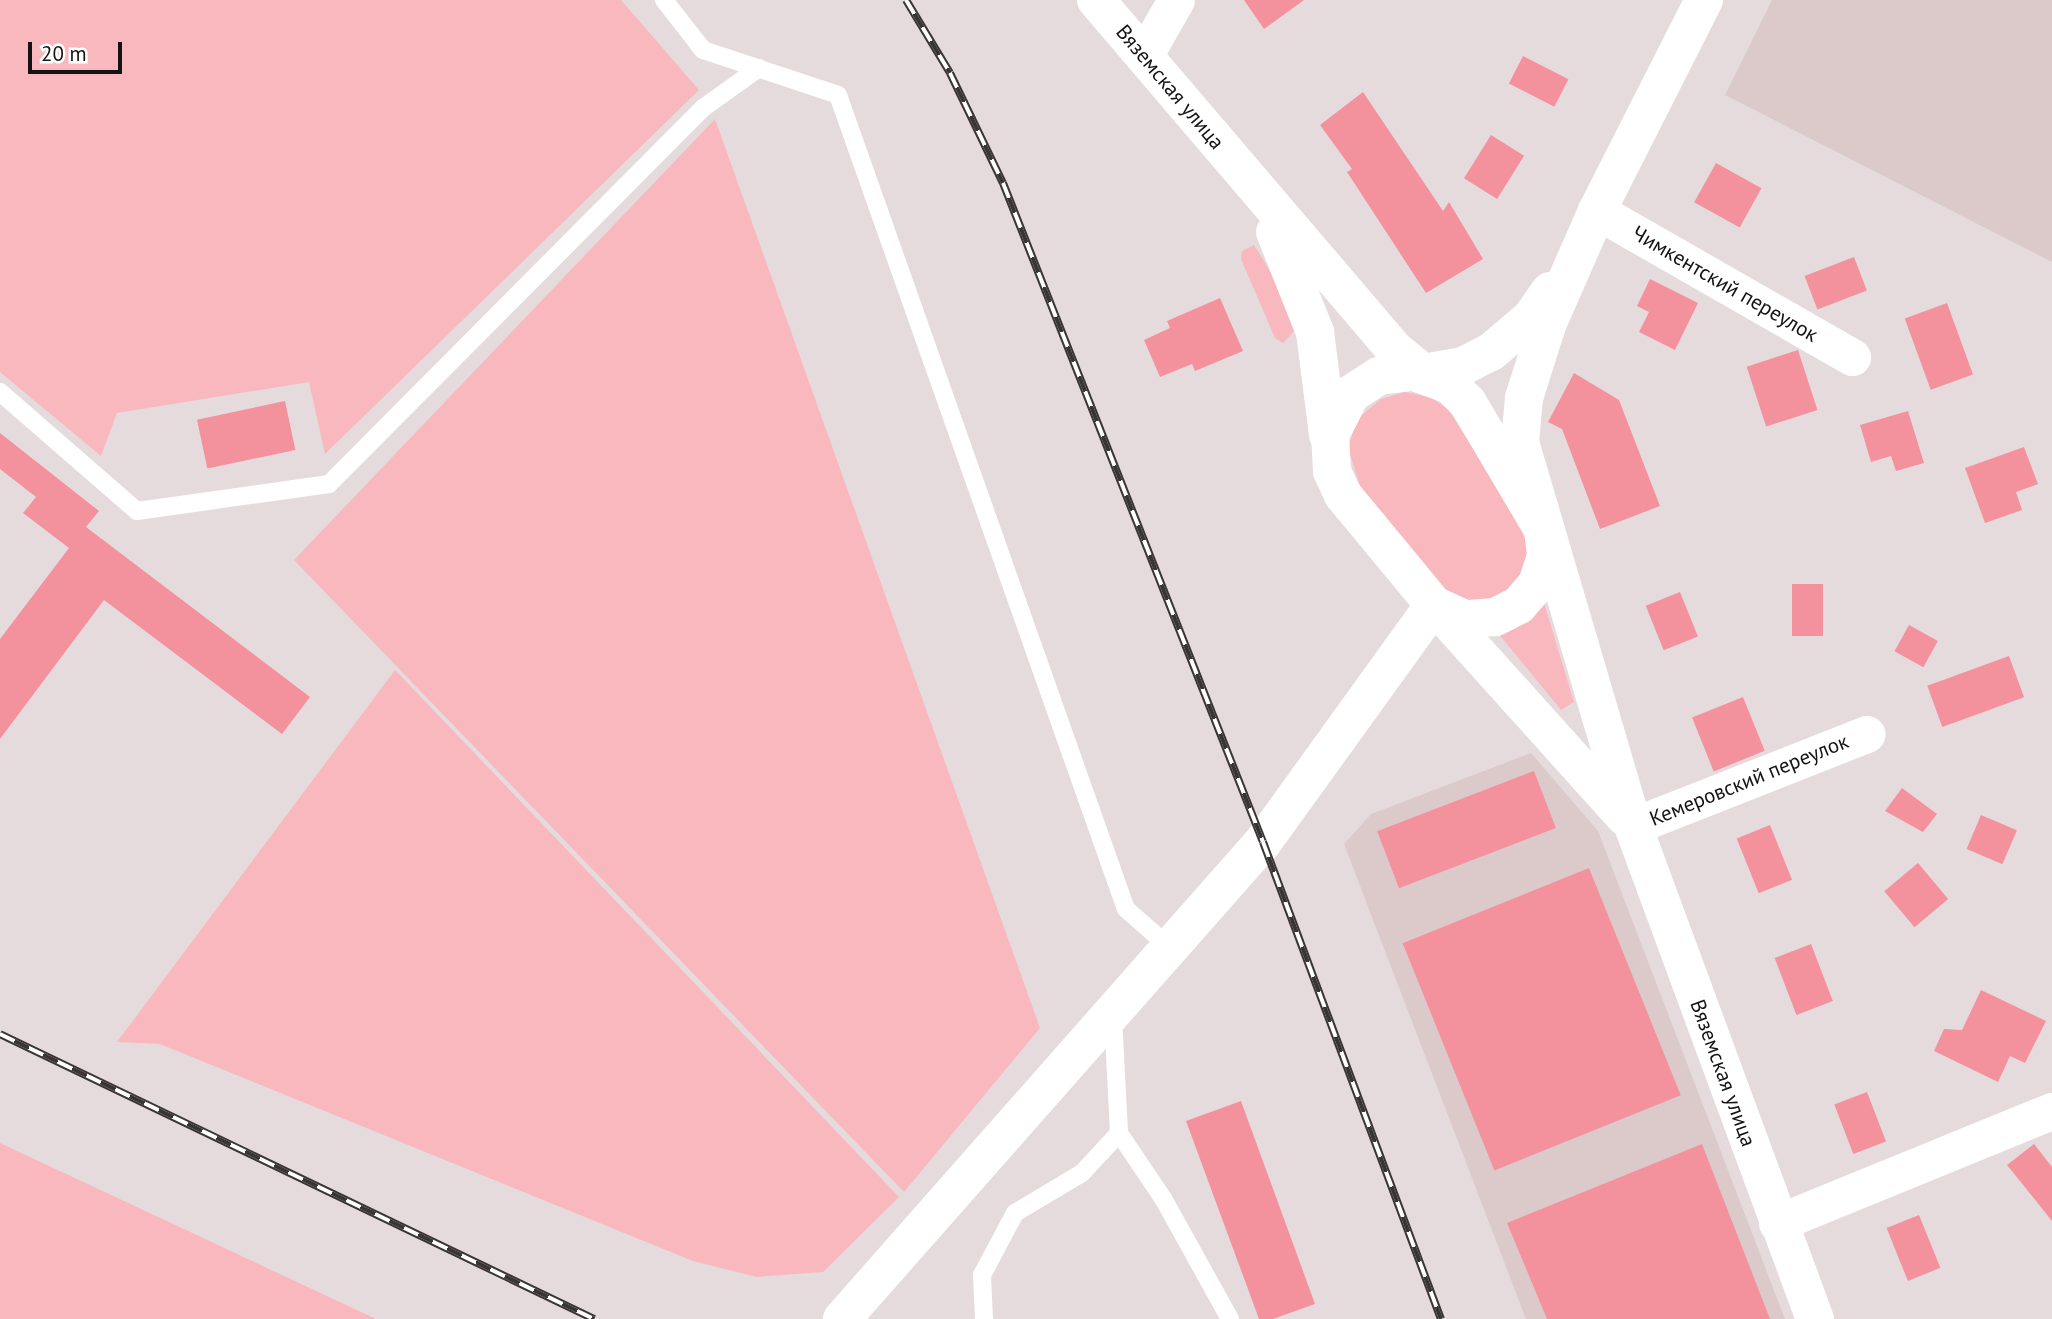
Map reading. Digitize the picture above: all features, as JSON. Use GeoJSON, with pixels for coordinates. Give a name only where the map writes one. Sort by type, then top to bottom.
{"type":"FeatureCollection","features":[{"type":"Feature","properties":{"kind":"main road","name":"Вяземская улица"},"geometry":{"type":"LineString","coordinates":[[1096,0],[1244,175]]}},
{"type":"Feature","properties":{"kind":"main road"},"geometry":{"type":"LineString","coordinates":[[1434,605],[1471,619],[1495,617],[1519,605],[1544,568],[1543,530],[1524,464],[1522,407],[1547,326],[1597,211],[1703,0]]}},
{"type":"Feature","properties":{"kind":"main road"},"geometry":{"type":"LineString","coordinates":[[1244,175],[1395,350],[1423,373],[1450,385],[1468,403],[1543,530]]}},
{"type":"Feature","properties":{"kind":"main road"},"geometry":{"type":"LineString","coordinates":[[1244,175],[1307,303],[1326,387],[1329,445],[1343,495],[1434,605],[1633,826]]}},
{"type":"Feature","properties":{"kind":"main road"},"geometry":{"type":"LineString","coordinates":[[1329,445],[1336,415],[1361,386],[1390,373],[1423,373],[1463,366],[1519,330],[1543,302],[1597,211]]}},
{"type":"Feature","properties":{"kind":"main road","name":"Вяземская улица"},"geometry":{"type":"LineString","coordinates":[[1543,530],[1633,826],[1777,1223],[1815,1319]]}},
{"type":"Feature","properties":{"kind":"main road"},"geometry":{"type":"LineString","coordinates":[[842,1319],[1167,945],[1263,842],[1434,605]]}},
{"type":"Feature","properties":{"kind":"street"},"geometry":{"type":"LineString","coordinates":[[1144,56],[1176,0]]}},
{"type":"Feature","properties":{"kind":"street","name":"Чимкентский переулок"},"geometry":{"type":"LineString","coordinates":[[1597,211],[1852,357]]}},
{"type":"Feature","properties":{"kind":"street","name":"Кемеровский переулок"},"geometry":{"type":"LineString","coordinates":[[1633,826],[1866,734]]}},
{"type":"Feature","properties":{"kind":"street"},"geometry":{"type":"LineString","coordinates":[[1777,1223],[2052,1111]]}},
{"type":"Feature","properties":{"kind":"lane"},"geometry":{"type":"LineString","coordinates":[[664,0],[703,50],[838,95],[1126,909],[1167,945]]}},
{"type":"Feature","properties":{"kind":"lane"},"geometry":{"type":"LineString","coordinates":[[0,392],[137,511],[329,484],[703,108],[759,68]]}},
{"type":"Feature","properties":{"kind":"lane"},"geometry":{"type":"LineString","coordinates":[[1113,1007],[1119,1133],[1164,1200],[1230,1319]]}},
{"type":"Feature","properties":{"kind":"lane"},"geometry":{"type":"LineString","coordinates":[[984,1319],[982,1275],[1015,1213],[1082,1173],[1119,1133]]}},
{"type":"Feature","properties":{"kind":"shaded area"},"geometry":{"type":"Polygon","coordinates":[[[0,0],[621,0],[699,90],[325,454],[309,382],[117,413],[101,456],[0,372],[0,0]]]}},
{"type":"Feature","properties":{"kind":"shaded area"},"geometry":{"type":"Polygon","coordinates":[[[1772,0],[2052,0],[2052,262],[1725,95],[1772,0]]]}},
{"type":"Feature","properties":{"kind":"shaded area"},"geometry":{"type":"Polygon","coordinates":[[[715,119],[1040,1028],[904,1192],[294,560],[715,119]]]}},
{"type":"Feature","properties":{"kind":"shaded area"},"geometry":{"type":"Polygon","coordinates":[[[1254,245],[1280,287],[1295,330],[1283,343],[1275,338],[1241,259],[1242,251],[1254,245]]]}},
{"type":"Feature","properties":{"kind":"shaded area"},"geometry":{"type":"Polygon","coordinates":[[[1405,392],[1430,397],[1448,409],[1521,525],[1528,545],[1526,568],[1508,593],[1473,603],[1447,593],[1360,486],[1348,448],[1357,419],[1381,399],[1405,392]]]}},
{"type":"Feature","properties":{"kind":"shaded area"},"geometry":{"type":"Polygon","coordinates":[[[1544,603],[1574,702],[1561,710],[1498,633],[1517,628],[1544,603]]]}},
{"type":"Feature","properties":{"kind":"shaded area"},"geometry":{"type":"Polygon","coordinates":[[[395,670],[899,1197],[823,1272],[757,1277],[693,1261],[160,1044],[117,1042],[395,670]]]}},
{"type":"Feature","properties":{"kind":"shaded area"},"geometry":{"type":"Polygon","coordinates":[[[1531,753],[1598,831],[1785,1319],[1526,1319],[1344,844],[1371,814],[1531,753]]]}},
{"type":"Feature","properties":{"kind":"shaded area"},"geometry":{"type":"Polygon","coordinates":[[[0,1143],[376,1319],[0,1319],[0,1143]]]}},
{"type":"Feature","properties":{"kind":"building"},"geometry":{"type":"Polygon","coordinates":[[[1244,0],[1304,0],[1264,29],[1244,0]]]}},
{"type":"Feature","properties":{"kind":"building"},"geometry":{"type":"Polygon","coordinates":[[[1523,56],[1568,79],[1554,107],[1509,84],[1523,56]]]}},
{"type":"Feature","properties":{"kind":"building"},"geometry":{"type":"Polygon","coordinates":[[[1363,92],[1443,211],[1449,202],[1483,259],[1426,293],[1347,172],[1352,169],[1320,125],[1363,92]]]}},
{"type":"Feature","properties":{"kind":"building"},"geometry":{"type":"Polygon","coordinates":[[[1491,135],[1524,156],[1497,199],[1464,178],[1491,135]]]}},
{"type":"Feature","properties":{"kind":"building"},"geometry":{"type":"Polygon","coordinates":[[[1716,163],[1761,188],[1740,228],[1694,202],[1716,163]]]}},
{"type":"Feature","properties":{"kind":"building"},"geometry":{"type":"Polygon","coordinates":[[[1854,257],[1867,291],[1817,310],[1805,276],[1854,257]]]}},
{"type":"Feature","properties":{"kind":"building"},"geometry":{"type":"Polygon","coordinates":[[[1650,279],[1698,303],[1675,350],[1639,332],[1649,312],[1637,306],[1650,279]]]}},
{"type":"Feature","properties":{"kind":"building"},"geometry":{"type":"Polygon","coordinates":[[[1220,298],[1243,351],[1195,371],[1192,364],[1160,377],[1144,340],[1170,328],[1167,321],[1220,298]]]}},
{"type":"Feature","properties":{"kind":"building"},"geometry":{"type":"Polygon","coordinates":[[[1947,303],[1973,374],[1931,390],[1905,318],[1947,303]]]}},
{"type":"Feature","properties":{"kind":"building"},"geometry":{"type":"Polygon","coordinates":[[[1798,350],[1817,410],[1766,427],[1747,367],[1798,350]]]}},
{"type":"Feature","properties":{"kind":"building"},"geometry":{"type":"Polygon","coordinates":[[[1574,373],[1619,400],[1660,506],[1600,529],[1562,429],[1548,422],[1574,373]]]}},
{"type":"Feature","properties":{"kind":"building"},"geometry":{"type":"Polygon","coordinates":[[[285,401],[295,450],[207,469],[197,420],[285,401]]]}},
{"type":"Feature","properties":{"kind":"building"},"geometry":{"type":"Polygon","coordinates":[[[1908,411],[1924,463],[1896,471],[1891,456],[1871,462],[1860,425],[1908,411]]]}},
{"type":"Feature","properties":{"kind":"building"},"geometry":{"type":"Polygon","coordinates":[[[0,433],[99,511],[86,527],[310,697],[282,734],[104,600],[0,739],[0,639],[69,548],[23,513],[36,497],[0,469],[0,433]]]}},
{"type":"Feature","properties":{"kind":"building"},"geometry":{"type":"Polygon","coordinates":[[[2024,447],[2038,484],[2016,492],[2022,510],[1985,523],[1965,468],[2024,447]]]}},
{"type":"Feature","properties":{"kind":"building"},"geometry":{"type":"Polygon","coordinates":[[[1792,584],[1823,584],[1823,636],[1792,636],[1792,584]]]}},
{"type":"Feature","properties":{"kind":"building"},"geometry":{"type":"Polygon","coordinates":[[[1680,592],[1698,637],[1664,650],[1646,606],[1680,592]]]}},
{"type":"Feature","properties":{"kind":"building"},"geometry":{"type":"Polygon","coordinates":[[[1909,625],[1938,641],[1923,667],[1894,651],[1909,625]]]}},
{"type":"Feature","properties":{"kind":"building"},"geometry":{"type":"Polygon","coordinates":[[[2009,656],[2024,697],[1942,727],[1927,686],[2009,656]]]}},
{"type":"Feature","properties":{"kind":"building"},"geometry":{"type":"Polygon","coordinates":[[[1743,697],[1765,751],[1714,771],[1692,718],[1743,697]]]}},
{"type":"Feature","properties":{"kind":"building"},"geometry":{"type":"Polygon","coordinates":[[[1534,771],[1556,828],[1399,888],[1377,831],[1534,771]]]}},
{"type":"Feature","properties":{"kind":"building"},"geometry":{"type":"Polygon","coordinates":[[[1902,788],[1937,814],[1923,832],[1885,811],[1902,788]]]}},
{"type":"Feature","properties":{"kind":"building"},"geometry":{"type":"Polygon","coordinates":[[[1981,815],[2017,830],[2002,864],[1967,849],[1981,815]]]}},
{"type":"Feature","properties":{"kind":"building"},"geometry":{"type":"Polygon","coordinates":[[[1770,825],[1792,880],[1759,893],[1737,838],[1770,825]]]}},
{"type":"Feature","properties":{"kind":"building"},"geometry":{"type":"Polygon","coordinates":[[[1918,863],[1948,899],[1915,927],[1884,891],[1918,863]]]}},
{"type":"Feature","properties":{"kind":"building"},"geometry":{"type":"Polygon","coordinates":[[[1589,868],[1681,1095],[1494,1170],[1403,943],[1589,868]]]}},
{"type":"Feature","properties":{"kind":"building"},"geometry":{"type":"Polygon","coordinates":[[[1811,944],[1833,1001],[1796,1015],[1775,958],[1811,944]]]}},
{"type":"Feature","properties":{"kind":"building"},"geometry":{"type":"Polygon","coordinates":[[[1981,990],[2046,1021],[2025,1063],[2010,1056],[1998,1082],[1934,1051],[1944,1029],[1962,1030],[1981,990]]]}},
{"type":"Feature","properties":{"kind":"building"},"geometry":{"type":"Polygon","coordinates":[[[1867,1092],[1886,1141],[1853,1154],[1834,1105],[1867,1092]]]}},
{"type":"Feature","properties":{"kind":"building"},"geometry":{"type":"Polygon","coordinates":[[[1241,1101],[1315,1304],[1273,1319],[1259,1319],[1186,1121],[1241,1101]]]}},
{"type":"Feature","properties":{"kind":"building"},"geometry":{"type":"Polygon","coordinates":[[[1702,1144],[1770,1319],[1547,1319],[1507,1223],[1702,1144]]]}},
{"type":"Feature","properties":{"kind":"building"},"geometry":{"type":"Polygon","coordinates":[[[2034,1144],[2052,1167],[2052,1221],[2007,1165],[2034,1144]]]}},
{"type":"Feature","properties":{"kind":"building"},"geometry":{"type":"Polygon","coordinates":[[[1919,1215],[1940,1268],[1908,1281],[1887,1228],[1919,1215]]]}},
{"type":"Feature","properties":{"kind":"railway"},"geometry":{"type":"LineString","coordinates":[[906,0],[950,73],[1003,183],[1263,842],[1441,1319]]}},
{"type":"Feature","properties":{"kind":"railway"},"geometry":{"type":"LineString","coordinates":[[0,1034],[594,1319]]}}]}
